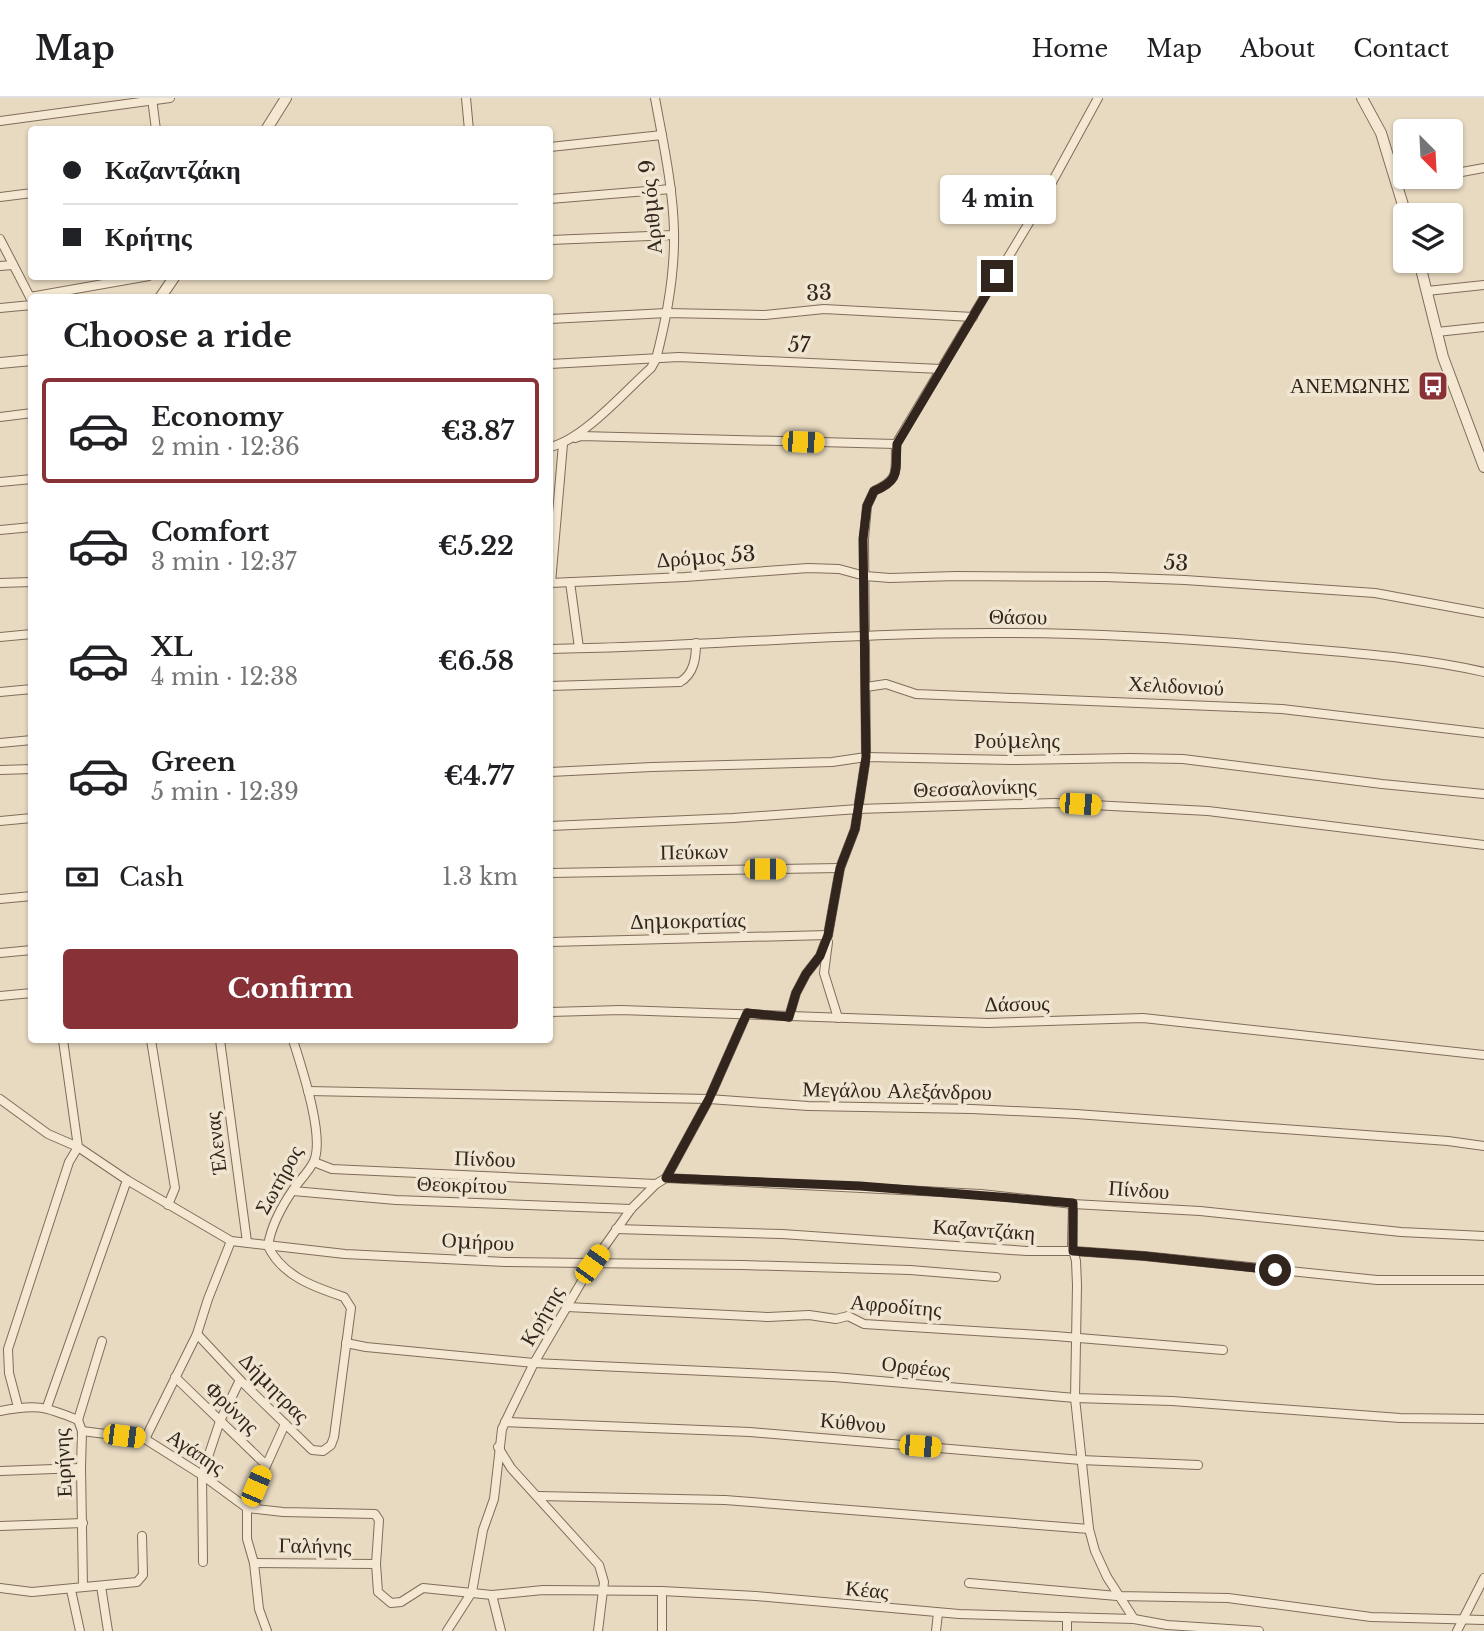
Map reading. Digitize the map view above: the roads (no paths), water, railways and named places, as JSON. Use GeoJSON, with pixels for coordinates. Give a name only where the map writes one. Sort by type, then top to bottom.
{"type":"FeatureCollection","features":[{"type":"Feature","properties":{"kind":"street"},"geometry":{"type":"LineString","coordinates":[[0,121],[170,98]]}},
{"type":"Feature","properties":{"kind":"street"},"geometry":{"type":"LineString","coordinates":[[268,126],[286,98]]}},
{"type":"Feature","properties":{"kind":"street"},"geometry":{"type":"LineString","coordinates":[[466,98],[469,126]]}},
{"type":"Feature","properties":{"kind":"street","name":"Αριθμός 9"},"geometry":{"type":"LineString","coordinates":[[655,98],[671,188],[674,235],[667,313],[656,359]]}},
{"type":"Feature","properties":{"kind":"street"},"geometry":{"type":"LineString","coordinates":[[838,1018],[824,973],[840,868],[855,829],[866,757],[863,539],[867,506],[874,491],[889,485],[895,474],[897,444],[1039,206],[1098,98]]}},
{"type":"Feature","properties":{"kind":"street"},"geometry":{"type":"LineString","coordinates":[[1362,98],[1381,133],[1393,170]]}},
{"type":"Feature","properties":{"kind":"street"},"geometry":{"type":"LineString","coordinates":[[152,99],[155,126]]}},
{"type":"Feature","properties":{"kind":"street"},"geometry":{"type":"LineString","coordinates":[[553,147],[662,135]]}},
{"type":"Feature","properties":{"kind":"street"},"geometry":{"type":"LineString","coordinates":[[1463,172],[1484,168]]}},
{"type":"Feature","properties":{"kind":"street"},"geometry":{"type":"LineString","coordinates":[[553,199],[671,188]]}},
{"type":"Feature","properties":{"kind":"street"},"geometry":{"type":"LineString","coordinates":[[0,197],[28,194]]}},
{"type":"Feature","properties":{"kind":"street"},"geometry":{"type":"LineString","coordinates":[[553,240],[674,235]]}},
{"type":"Feature","properties":{"kind":"street"},"geometry":{"type":"LineString","coordinates":[[0,239],[28,295]]}},
{"type":"Feature","properties":{"kind":"street"},"geometry":{"type":"LineString","coordinates":[[0,267],[13,265]]}},
{"type":"Feature","properties":{"kind":"street"},"geometry":{"type":"LineString","coordinates":[[1422,273],[1455,393],[1484,467]]}},
{"type":"Feature","properties":{"kind":"street"},"geometry":{"type":"LineString","coordinates":[[64,294],[130,280]]}},
{"type":"Feature","properties":{"kind":"street"},"geometry":{"type":"LineString","coordinates":[[1427,291],[1484,285]]}},
{"type":"Feature","properties":{"kind":"street"},"geometry":{"type":"LineString","coordinates":[[0,307],[28,302]]}},
{"type":"Feature","properties":{"kind":"street","name":"33"},"geometry":{"type":"LineString","coordinates":[[553,319],[667,313],[765,315],[824,309],[973,317]]}},
{"type":"Feature","properties":{"kind":"street"},"geometry":{"type":"LineString","coordinates":[[1437,332],[1484,327]]}},
{"type":"Feature","properties":{"kind":"street","name":"57"},"geometry":{"type":"LineString","coordinates":[[553,364],[679,357],[941,369]]}},
{"type":"Feature","properties":{"kind":"street"},"geometry":{"type":"LineString","coordinates":[[553,525],[566,442],[596,419],[651,368],[656,359]]}},
{"type":"Feature","properties":{"kind":"street"},"geometry":{"type":"LineString","coordinates":[[0,363],[28,360]]}},
{"type":"Feature","properties":{"kind":"street"},"geometry":{"type":"LineString","coordinates":[[0,417],[28,414]]}},
{"type":"Feature","properties":{"kind":"street"},"geometry":{"type":"LineString","coordinates":[[553,446],[581,436],[897,444]]}},
{"type":"Feature","properties":{"kind":"street"},"geometry":{"type":"LineString","coordinates":[[0,482],[28,479]]}},
{"type":"Feature","properties":{"kind":"street"},"geometry":{"type":"LineString","coordinates":[[0,530],[28,527]]}},
{"type":"Feature","properties":{"kind":"street","name":"Δρόμος 53"},"geometry":{"type":"LineString","coordinates":[[553,583],[808,568],[839,569],[865,576]]}},
{"type":"Feature","properties":{"kind":"street","name":"53"},"geometry":{"type":"LineString","coordinates":[[865,576],[1045,576],[1185,580],[1375,593],[1484,614]]}},
{"type":"Feature","properties":{"kind":"street"},"geometry":{"type":"LineString","coordinates":[[0,583],[28,582]]}},
{"type":"Feature","properties":{"kind":"street"},"geometry":{"type":"LineString","coordinates":[[570,582],[579,648]]}},
{"type":"Feature","properties":{"kind":"street","name":"Θάσου"},"geometry":{"type":"LineString","coordinates":[[553,649],[1005,633],[1231,642],[1413,660],[1484,672]]}},
{"type":"Feature","properties":{"kind":"street"},"geometry":{"type":"LineString","coordinates":[[0,637],[28,634]]}},
{"type":"Feature","properties":{"kind":"street"},"geometry":{"type":"LineString","coordinates":[[553,687],[680,682],[687,678],[692,669],[696,643]]}},
{"type":"Feature","properties":{"kind":"street","name":"Χελιδονιού"},"geometry":{"type":"LineString","coordinates":[[866,687],[886,684],[916,694],[1074,698],[1282,709],[1484,733]]}},
{"type":"Feature","properties":{"kind":"street"},"geometry":{"type":"LineString","coordinates":[[0,692],[28,689]]}},
{"type":"Feature","properties":{"kind":"street"},"geometry":{"type":"LineString","coordinates":[[0,743],[28,740]]}},
{"type":"Feature","properties":{"kind":"street","name":"Ρούμελης"},"geometry":{"type":"LineString","coordinates":[[553,772],[652,766],[832,762],[866,757],[1183,760],[1484,794]]}},
{"type":"Feature","properties":{"kind":"street"},"geometry":{"type":"LineString","coordinates":[[0,770],[28,769]]}},
{"type":"Feature","properties":{"kind":"street","name":"Θεσσαλονίκης"},"geometry":{"type":"LineString","coordinates":[[553,826],[858,809],[1054,803],[1208,811],[1484,845]]}},
{"type":"Feature","properties":{"kind":"street"},"geometry":{"type":"LineString","coordinates":[[0,821],[28,818]]}},
{"type":"Feature","properties":{"kind":"street","name":"Πεύκων"},"geometry":{"type":"LineString","coordinates":[[553,873],[840,868]]}},
{"type":"Feature","properties":{"kind":"street"},"geometry":{"type":"LineString","coordinates":[[0,899],[28,896]]}},
{"type":"Feature","properties":{"kind":"street"},"geometry":{"type":"LineString","coordinates":[[789,1017],[796,993],[820,956],[828,935]]}},
{"type":"Feature","properties":{"kind":"street","name":"Δημοκρατίας"},"geometry":{"type":"LineString","coordinates":[[553,942],[828,935]]}},
{"type":"Feature","properties":{"kind":"street"},"geometry":{"type":"LineString","coordinates":[[0,953],[28,950]]}},
{"type":"Feature","properties":{"kind":"street"},"geometry":{"type":"LineString","coordinates":[[0,996],[28,993]]}},
{"type":"Feature","properties":{"kind":"street","name":"Δάσους"},"geometry":{"type":"LineString","coordinates":[[553,1012],[621,1010],[747,1013],[789,1017],[988,1023],[1143,1018],[1484,1055]]}},
{"type":"Feature","properties":{"kind":"street"},"geometry":{"type":"LineString","coordinates":[[666,1178],[709,1099],[747,1013]]}},
{"type":"Feature","properties":{"kind":"street"},"geometry":{"type":"LineString","coordinates":[[18,1407],[9,1374],[8,1349],[69,1162],[78,1147],[62,1043]]}},
{"type":"Feature","properties":{"kind":"street"},"geometry":{"type":"LineString","coordinates":[[151,1043],[174,1179],[174,1195],[169,1205]]}},
{"type":"Feature","properties":{"kind":"street","name":"Έλενας"},"geometry":{"type":"LineString","coordinates":[[220,1043],[247,1242]]}},
{"type":"Feature","properties":{"kind":"street","name":"Σωτήρος"},"geometry":{"type":"LineString","coordinates":[[294,1043],[307,1091],[317,1151],[314,1162],[293,1191],[274,1226],[268,1246],[280,1266],[318,1288],[344,1297],[351,1308],[346,1343]]}},
{"type":"Feature","properties":{"kind":"street","name":"Μεγάλου Αλεξάνδρου"},"geometry":{"type":"LineString","coordinates":[[307,1091],[709,1099],[808,1106],[972,1109],[1076,1114],[1448,1141],[1484,1146]]}},
{"type":"Feature","properties":{"kind":"street","name":"Ομήρου"},"geometry":{"type":"LineString","coordinates":[[0,1099],[48,1134],[78,1147],[127,1180],[231,1241],[345,1254],[592,1264],[911,1270],[996,1277]]}},
{"type":"Feature","properties":{"kind":"street","name":"Πίνδου"},"geometry":{"type":"LineString","coordinates":[[314,1162],[332,1169],[656,1184]]}},
{"type":"Feature","properties":{"kind":"street","name":"Πίνδου"},"geometry":{"type":"LineString","coordinates":[[666,1178],[860,1186],[1200,1211],[1444,1235],[1484,1236]]}},
{"type":"Feature","properties":{"kind":"street","name":"Κρήτης"},"geometry":{"type":"LineString","coordinates":[[472,1592],[484,1530],[494,1499],[498,1447],[505,1422],[534,1363],[592,1264],[631,1209],[656,1184],[666,1178]]}},
{"type":"Feature","properties":{"kind":"street"},"geometry":{"type":"LineString","coordinates":[[47,1407],[127,1180]]}},
{"type":"Feature","properties":{"kind":"street","name":"Θεοκρίτου"},"geometry":{"type":"LineString","coordinates":[[293,1191],[396,1200],[631,1209]]}},
{"type":"Feature","properties":{"kind":"street"},"geometry":{"type":"LineString","coordinates":[[1073,1203],[1073,1251],[1077,1285],[1075,1398],[1089,1529],[1100,1563],[1134,1619]]}},
{"type":"Feature","properties":{"kind":"street","name":"Καζαντζάκη"},"geometry":{"type":"LineString","coordinates":[[616,1229],[782,1234],[1027,1251],[1073,1251],[1377,1280],[1484,1280]]}},
{"type":"Feature","properties":{"kind":"street"},"geometry":{"type":"LineString","coordinates":[[145,1439],[197,1334],[231,1241]]}},
{"type":"Feature","properties":{"kind":"street","name":"Αφροδίτης"},"geometry":{"type":"LineString","coordinates":[[567,1307],[768,1317],[809,1315],[836,1319],[848,1316],[864,1324],[1223,1350]]}},
{"type":"Feature","properties":{"kind":"street","name":"Δήμητρας"},"geometry":{"type":"LineString","coordinates":[[197,1334],[312,1450],[323,1451],[331,1445],[339,1411],[346,1343]]}},
{"type":"Feature","properties":{"kind":"street","name":"Ειρήνης"},"geometry":{"type":"LineString","coordinates":[[83,1587],[82,1431],[78,1420],[102,1341]]}},
{"type":"Feature","properties":{"kind":"street","name":"Ορφέως"},"geometry":{"type":"LineString","coordinates":[[346,1343],[534,1363],[834,1377],[1075,1398],[1172,1401],[1400,1418],[1484,1419]]}},
{"type":"Feature","properties":{"kind":"street","name":"Φρύνης"},"geometry":{"type":"LineString","coordinates":[[175,1377],[265,1464]]}},
{"type":"Feature","properties":{"kind":"street"},"geometry":{"type":"LineString","coordinates":[[203,1562],[202,1475],[220,1421],[240,1380]]}},
{"type":"Feature","properties":{"kind":"street"},"geometry":{"type":"LineString","coordinates":[[0,1411],[18,1407],[47,1407],[78,1420]]}},
{"type":"Feature","properties":{"kind":"street","name":"Κύθνου"},"geometry":{"type":"LineString","coordinates":[[505,1422],[750,1432],[1081,1460],[1198,1465]]}},
{"type":"Feature","properties":{"kind":"street"},"geometry":{"type":"LineString","coordinates":[[267,1631],[259,1609],[254,1563],[247,1539],[247,1508],[285,1424]]}},
{"type":"Feature","properties":{"kind":"street","name":"Αγάπης"},"geometry":{"type":"LineString","coordinates":[[82,1431],[145,1439],[202,1475],[247,1508],[283,1512],[369,1512],[377,1515],[379,1520],[376,1564]]}},
{"type":"Feature","properties":{"kind":"street"},"geometry":{"type":"LineString","coordinates":[[498,1447],[511,1468],[599,1565],[604,1582],[598,1631]]}},
{"type":"Feature","properties":{"kind":"street"},"geometry":{"type":"LineString","coordinates":[[0,1471],[81,1468]]}},
{"type":"Feature","properties":{"kind":"street"},"geometry":{"type":"LineString","coordinates":[[538,1496],[725,1500],[1089,1529]]}},
{"type":"Feature","properties":{"kind":"street"},"geometry":{"type":"LineString","coordinates":[[0,1527],[83,1523]]}},
{"type":"Feature","properties":{"kind":"street"},"geometry":{"type":"LineString","coordinates":[[0,1588],[32,1592],[132,1583],[142,1578],[142,1536]]}},
{"type":"Feature","properties":{"kind":"street","name":"Γαλήνης"},"geometry":{"type":"LineString","coordinates":[[254,1563],[376,1564]]}},
{"type":"Feature","properties":{"kind":"street","name":"Κέας"},"geometry":{"type":"LineString","coordinates":[[376,1564],[378,1592],[391,1602],[401,1602],[423,1588],[492,1595],[543,1590],[662,1591],[755,1596],[938,1613],[1134,1619],[1167,1625],[1259,1631]]}},
{"type":"Feature","properties":{"kind":"street"},"geometry":{"type":"LineString","coordinates":[[1457,1631],[1484,1578]]}},
{"type":"Feature","properties":{"kind":"street"},"geometry":{"type":"LineString","coordinates":[[969,1583],[1118,1596],[1228,1598],[1371,1617],[1484,1620]]}},
{"type":"Feature","properties":{"kind":"street"},"geometry":{"type":"LineString","coordinates":[[100,1586],[108,1631]]}},
{"type":"Feature","properties":{"kind":"street"},"geometry":{"type":"LineString","coordinates":[[71,1590],[80,1631]]}},
{"type":"Feature","properties":{"kind":"street"},"geometry":{"type":"LineString","coordinates":[[662,1591],[662,1631]]}},
{"type":"Feature","properties":{"kind":"street"},"geometry":{"type":"LineString","coordinates":[[447,1631],[472,1592]]}},
{"type":"Feature","properties":{"kind":"street"},"geometry":{"type":"LineString","coordinates":[[492,1595],[500,1631]]}},
{"type":"Feature","properties":{"kind":"street"},"geometry":{"type":"LineString","coordinates":[[936,1631],[938,1613]]}},
{"type":"Feature","properties":{"kind":"street"},"geometry":{"type":"LineString","coordinates":[[1067,1618],[1067,1631]]}},
{"type":"Feature","properties":{"kind":"place","name":"ΑΝΕΜΩΝΗΣ"},"geometry":{"type":"Point","coordinates":[1433,386]}}]}
